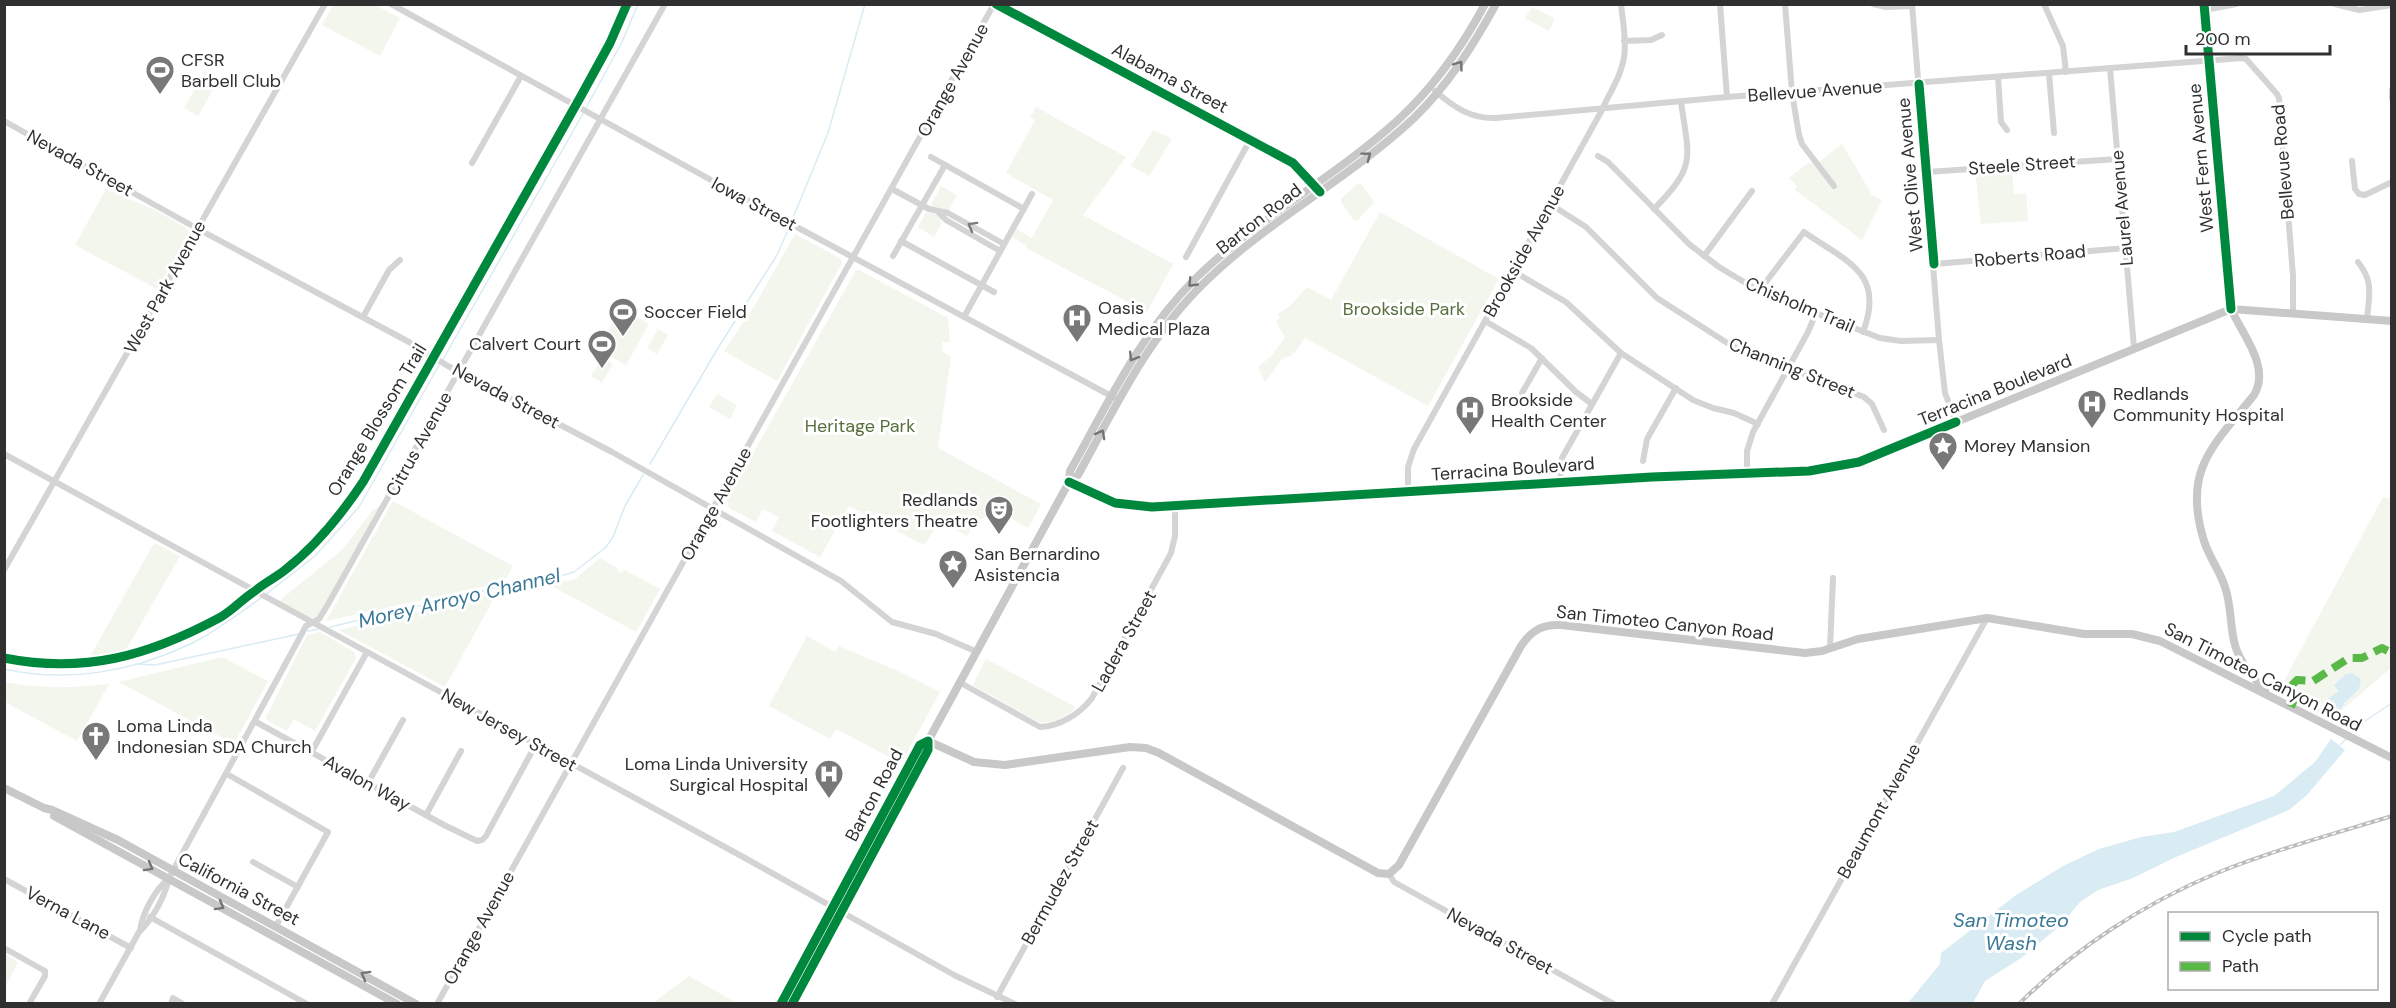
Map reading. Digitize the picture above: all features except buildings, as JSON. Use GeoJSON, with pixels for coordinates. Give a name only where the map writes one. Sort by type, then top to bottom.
{"type":"FeatureCollection","features":[{"type":"Feature","properties":{"kind":"main road","name":"Alabama Street"},"geometry":{"type":"LineString","coordinates":[[995,4],[1297,165],[1317,188]]}},
{"type":"Feature","properties":{"kind":"main road","name":"Barton Road"},"geometry":{"type":"LineString","coordinates":[[792,1004],[928,750],[928,741],[975,651],[1069,482],[1078,475],[1140,346],[1171,312],[1204,282],[1384,132],[1430,87],[1454,56],[1485,4]]}},
{"type":"Feature","properties":{"kind":"main road","name":"Barton Road"},"geometry":{"type":"LineString","coordinates":[[1317,188],[1390,139],[1414,118],[1437,93],[1468,52],[1496,4]]}},
{"type":"Feature","properties":{"kind":"main road","name":"Terracina Boulevard"},"geometry":{"type":"LineString","coordinates":[[1069,482],[1115,503],[1152,507],[1809,471],[1859,462],[2231,309],[2391,321]]}},
{"type":"Feature","properties":{"kind":"main road","name":"West Fern Avenue"},"geometry":{"type":"LineString","coordinates":[[2231,309],[2255,358],[2260,382],[2254,395],[2202,464],[2197,483],[2198,510],[2204,542],[2225,586],[2236,648],[2245,667],[2267,694]]}},
{"type":"Feature","properties":{"kind":"main road","name":"San Timoteo Canyon Road"},"geometry":{"type":"LineString","coordinates":[[1389,874],[1400,865],[1521,646],[1538,628],[1549,625],[1805,653],[1858,639],[1987,618],[2084,634],[2132,634],[2151,638],[2177,648],[2391,760]]}},
{"type":"Feature","properties":{"kind":"main road","name":"Barton Road"},"geometry":{"type":"LineString","coordinates":[[781,1004],[920,745],[928,741]]}},
{"type":"Feature","properties":{"kind":"main road"},"geometry":{"type":"LineString","coordinates":[[928,741],[974,762],[1005,765],[1130,747],[1146,748],[1378,873],[1389,874]]}},
{"type":"Feature","properties":{"kind":"main road","name":"California Street"},"geometry":{"type":"LineString","coordinates":[[4,788],[118,840],[171,874],[398,1004]]}},
{"type":"Feature","properties":{"kind":"main road","name":"California Street"},"geometry":{"type":"LineString","coordinates":[[171,874],[276,926],[416,1004]]}},
{"type":"Feature","properties":{"kind":"street","name":"West Park Avenue"},"geometry":{"type":"LineString","coordinates":[[4,570],[7,561],[325,4]]}},
{"type":"Feature","properties":{"kind":"street","name":"Iowa Street"},"geometry":{"type":"LineString","coordinates":[[391,4],[1115,398]]}},
{"type":"Feature","properties":{"kind":"street","name":"Citrus Avenue"},"geometry":{"type":"LineString","coordinates":[[99,1004],[167,887],[171,874],[306,626],[318,619],[327,606],[665,4]]}},
{"type":"Feature","properties":{"kind":"street","name":"Orange Avenue"},"geometry":{"type":"LineString","coordinates":[[437,1004],[995,4]]}},
{"type":"Feature","properties":{"kind":"street","name":"Brookside Avenue"},"geometry":{"type":"LineString","coordinates":[[1408,492],[1408,467],[1411,455],[1602,110],[1623,65],[1621,4]]}},
{"type":"Feature","properties":{"kind":"street"},"geometry":{"type":"LineString","coordinates":[[1720,4],[1727,97]]}},
{"type":"Feature","properties":{"kind":"street"},"geometry":{"type":"LineString","coordinates":[[1785,4],[1792,93],[1800,140],[1834,186]]}},
{"type":"Feature","properties":{"kind":"street"},"geometry":{"type":"LineString","coordinates":[[1873,4],[1886,7],[1912,5]]}},
{"type":"Feature","properties":{"kind":"street"},"geometry":{"type":"LineString","coordinates":[[2044,4],[2063,46],[2066,72]]}},
{"type":"Feature","properties":{"kind":"street"},"geometry":{"type":"LineString","coordinates":[[2205,8],[2236,4]]}},
{"type":"Feature","properties":{"kind":"street"},"geometry":{"type":"LineString","coordinates":[[2335,4],[2359,10],[2391,5]]}},
{"type":"Feature","properties":{"kind":"street","name":"West Olive Avenue"},"geometry":{"type":"LineString","coordinates":[[1912,5],[1939,340],[1945,393],[1956,423]]}},
{"type":"Feature","properties":{"kind":"street","name":"West Fern Avenue"},"geometry":{"type":"LineString","coordinates":[[2205,8],[2231,309]]}},
{"type":"Feature","properties":{"kind":"street"},"geometry":{"type":"LineString","coordinates":[[1624,41],[1651,40],[1662,35]]}},
{"type":"Feature","properties":{"kind":"street","name":"Bellevue Road"},"geometry":{"type":"LineString","coordinates":[[2210,61],[2246,59],[2277,94],[2293,276],[2293,313]]}},
{"type":"Feature","properties":{"kind":"street","name":"Bellevue Avenue"},"geometry":{"type":"LineString","coordinates":[[1430,87],[1458,109],[1486,118],[1602,110],[1727,97],[2210,61]]}},
{"type":"Feature","properties":{"kind":"street","name":"Laurel Avenue"},"geometry":{"type":"LineString","coordinates":[[2110,68],[2134,348]]}},
{"type":"Feature","properties":{"kind":"street"},"geometry":{"type":"LineString","coordinates":[[2049,74],[2054,133]]}},
{"type":"Feature","properties":{"kind":"street"},"geometry":{"type":"LineString","coordinates":[[472,163],[521,76]]}},
{"type":"Feature","properties":{"kind":"street"},"geometry":{"type":"LineString","coordinates":[[1998,77],[2001,122],[2007,130]]}},
{"type":"Feature","properties":{"kind":"street"},"geometry":{"type":"LineString","coordinates":[[2391,90],[2391,99]]}},
{"type":"Feature","properties":{"kind":"street"},"geometry":{"type":"LineString","coordinates":[[1654,209],[1678,183],[1688,162],[1681,102]]}},
{"type":"Feature","properties":{"kind":"street","name":"Nevada Street"},"geometry":{"type":"LineString","coordinates":[[4,121],[459,372],[615,454],[841,581],[892,622],[936,634],[975,651]]}},
{"type":"Feature","properties":{"kind":"street"},"geometry":{"type":"LineString","coordinates":[[1186,257],[1250,140]]}},
{"type":"Feature","properties":{"kind":"street","name":"Chisholm Trail"},"geometry":{"type":"LineString","coordinates":[[1598,156],[1608,162],[1704,256],[1759,291],[1880,338],[1901,342],[1939,340]]}},
{"type":"Feature","properties":{"kind":"street"},"geometry":{"type":"LineString","coordinates":[[931,158],[1024,209]]}},
{"type":"Feature","properties":{"kind":"street","name":"Steele Street"},"geometry":{"type":"LineString","coordinates":[[1927,172],[2118,159]]}},
{"type":"Feature","properties":{"kind":"street"},"geometry":{"type":"LineString","coordinates":[[2352,161],[2355,189],[2359,194],[2365,195],[2391,182]]}},
{"type":"Feature","properties":{"kind":"street"},"geometry":{"type":"LineString","coordinates":[[893,256],[945,165]]}},
{"type":"Feature","properties":{"kind":"street"},"geometry":{"type":"LineString","coordinates":[[892,189],[938,212],[948,213],[1004,244]]}},
{"type":"Feature","properties":{"kind":"street"},"geometry":{"type":"LineString","coordinates":[[1704,256],[1752,192]]}},
{"type":"Feature","properties":{"kind":"street"},"geometry":{"type":"LineString","coordinates":[[964,317],[1032,194]]}},
{"type":"Feature","properties":{"kind":"street","name":"Channing Street"},"geometry":{"type":"LineString","coordinates":[[1550,204],[1586,227],[1657,298],[1674,310],[1732,346],[1864,397],[1872,404],[1884,430]]}},
{"type":"Feature","properties":{"kind":"street"},"geometry":{"type":"LineString","coordinates":[[938,212],[946,220],[1000,251]]}},
{"type":"Feature","properties":{"kind":"street"},"geometry":{"type":"LineString","coordinates":[[1759,291],[1804,232],[1864,276],[1871,294],[1868,318],[1863,332]]}},
{"type":"Feature","properties":{"kind":"street"},"geometry":{"type":"LineString","coordinates":[[902,241],[994,292]]}},
{"type":"Feature","properties":{"kind":"street","name":"Roberts Road"},"geometry":{"type":"LineString","coordinates":[[1934,264],[2126,248]]}},
{"type":"Feature","properties":{"kind":"street"},"geometry":{"type":"LineString","coordinates":[[363,317],[389,270],[400,260]]}},
{"type":"Feature","properties":{"kind":"street"},"geometry":{"type":"LineString","coordinates":[[2358,262],[2369,278],[2367,319]]}},
{"type":"Feature","properties":{"kind":"street"},"geometry":{"type":"LineString","coordinates":[[1513,271],[1566,302],[1621,353],[1702,405],[1734,413],[1758,424]]}},
{"type":"Feature","properties":{"kind":"street"},"geometry":{"type":"LineString","coordinates":[[1747,474],[1747,451],[1758,424],[1816,313]]}},
{"type":"Feature","properties":{"kind":"street"},"geometry":{"type":"LineString","coordinates":[[1485,321],[1517,338],[1592,404]]}},
{"type":"Feature","properties":{"kind":"street"},"geometry":{"type":"LineString","coordinates":[[1560,483],[1562,458],[1621,353]]}},
{"type":"Feature","properties":{"kind":"street"},"geometry":{"type":"LineString","coordinates":[[1522,393],[1542,358]]}},
{"type":"Feature","properties":{"kind":"street"},"geometry":{"type":"LineString","coordinates":[[1643,461],[1647,439],[1676,388]]}},
{"type":"Feature","properties":{"kind":"street","name":"New Jersey Street"},"geometry":{"type":"LineString","coordinates":[[4,454],[840,912],[997,997],[1015,1004]]}},
{"type":"Feature","properties":{"kind":"street","name":"Ladera Street"},"geometry":{"type":"LineString","coordinates":[[959,681],[1040,727],[1058,723],[1084,708],[1092,698],[1171,553],[1176,526],[1175,506]]}},
{"type":"Feature","properties":{"kind":"street"},"geometry":{"type":"LineString","coordinates":[[1830,648],[1833,578]]}},
{"type":"Feature","properties":{"kind":"street","name":"Beaumont Avenue"},"geometry":{"type":"LineString","coordinates":[[1772,1004],[1987,618]]}},
{"type":"Feature","properties":{"kind":"street"},"geometry":{"type":"LineString","coordinates":[[311,753],[367,652]]}},
{"type":"Feature","properties":{"kind":"street"},"geometry":{"type":"LineString","coordinates":[[368,783],[403,720]]}},
{"type":"Feature","properties":{"kind":"street","name":"Avalon Way"},"geometry":{"type":"LineString","coordinates":[[255,722],[426,815],[480,841],[486,836],[536,744]]}},
{"type":"Feature","properties":{"kind":"street"},"geometry":{"type":"LineString","coordinates":[[426,815],[461,751]]}},
{"type":"Feature","properties":{"kind":"street","name":"Bermudez Street"},"geometry":{"type":"LineString","coordinates":[[997,997],[1123,768]]}},
{"type":"Feature","properties":{"kind":"street"},"geometry":{"type":"LineString","coordinates":[[227,774],[328,832],[276,926]]}},
{"type":"Feature","properties":{"kind":"street"},"geometry":{"type":"LineString","coordinates":[[253,862],[298,886]]}},
{"type":"Feature","properties":{"kind":"street","name":"Citrus Avenue"},"geometry":{"type":"LineString","coordinates":[[140,932],[141,921],[161,885],[171,874]]}},
{"type":"Feature","properties":{"kind":"street","name":"Nevada Street"},"geometry":{"type":"LineString","coordinates":[[1389,874],[1394,882],[1614,1004]]}},
{"type":"Feature","properties":{"kind":"street","name":"Verna Lane"},"geometry":{"type":"LineString","coordinates":[[4,879],[131,948]]}},
{"type":"Feature","properties":{"kind":"street"},"geometry":{"type":"LineString","coordinates":[[150,917],[297,1001],[307,1004]]}},
{"type":"Feature","properties":{"kind":"street"},"geometry":{"type":"LineString","coordinates":[[4,948],[45,971],[29,1004]]}},
{"type":"Feature","properties":{"kind":"street"},"geometry":{"type":"LineString","coordinates":[[172,1001],[183,1004]]}},
{"type":"Feature","properties":{"kind":"green space"},"geometry":{"type":"Polygon","coordinates":[[[334,4],[375,5],[400,18],[380,56],[322,25],[334,4]]]}},
{"type":"Feature","properties":{"kind":"green space"},"geometry":{"type":"Polygon","coordinates":[[[1532,7],[1555,19],[1549,31],[1525,18],[1532,7]]]}},
{"type":"Feature","properties":{"kind":"green space"},"geometry":{"type":"Polygon","coordinates":[[[205,71],[219,79],[198,116],[184,108],[205,71]]]}},
{"type":"Feature","properties":{"kind":"green space"},"geometry":{"type":"Polygon","coordinates":[[[1036,107],[1126,157],[1083,215],[1173,264],[1147,312],[1026,248],[1027,246],[1012,237],[1016,229],[1032,238],[1053,200],[1006,173],[1035,120],[1030,117],[1036,107]]]}},
{"type":"Feature","properties":{"kind":"green space"},"geometry":{"type":"Polygon","coordinates":[[[1153,130],[1172,139],[1149,176],[1131,166],[1153,130]]]}},
{"type":"Feature","properties":{"kind":"green space"},"geometry":{"type":"Polygon","coordinates":[[[1842,144],[1872,195],[1882,200],[1862,240],[1795,190],[1797,186],[1789,178],[1807,164],[1820,161],[1842,144]]]}},
{"type":"Feature","properties":{"kind":"green space"},"geometry":{"type":"Polygon","coordinates":[[[2012,169],[2014,194],[2026,193],[2028,221],[1981,224],[1975,171],[2012,169]]]}},
{"type":"Feature","properties":{"kind":"green space"},"geometry":{"type":"Polygon","coordinates":[[[1357,184],[1361,184],[1374,202],[1357,221],[1354,220],[1341,199],[1357,184]]]}},
{"type":"Feature","properties":{"kind":"green space"},"geometry":{"type":"Polygon","coordinates":[[[941,186],[957,195],[949,210],[930,206],[941,186]]]}},
{"type":"Feature","properties":{"kind":"green space"},"geometry":{"type":"Polygon","coordinates":[[[106,189],[155,210],[188,231],[187,237],[157,289],[75,245],[106,189]]]}},
{"type":"Feature","properties":{"kind":"green space"},"geometry":{"type":"Polygon","coordinates":[[[926,212],[937,215],[942,222],[934,237],[918,227],[926,212]]]}},
{"type":"Feature","properties":{"kind":"green space","name":"Brookside Park"},"geometry":{"type":"Polygon","coordinates":[[[1380,212],[1499,279],[1428,406],[1305,338],[1296,350],[1297,353],[1293,352],[1291,356],[1283,358],[1265,382],[1258,367],[1271,356],[1285,338],[1276,322],[1280,317],[1278,314],[1290,306],[1307,287],[1331,300],[1380,212]]]}},
{"type":"Feature","properties":{"kind":"green space"},"geometry":{"type":"Polygon","coordinates":[[[795,234],[840,258],[842,263],[777,381],[724,351],[755,305],[795,234]]]}},
{"type":"Feature","properties":{"kind":"green space","name":"Heritage Park"},"geometry":{"type":"Polygon","coordinates":[[[856,270],[948,318],[950,342],[942,342],[943,352],[951,357],[938,448],[1041,504],[1028,528],[1000,512],[975,521],[967,536],[940,521],[924,545],[849,506],[820,557],[772,531],[779,517],[763,509],[756,522],[729,508],[727,500],[856,270]]]}},
{"type":"Feature","properties":{"kind":"green space","name":"Soccer Field"},"geometry":{"type":"Polygon","coordinates":[[[621,308],[649,324],[626,365],[598,349],[621,308]]]}},
{"type":"Feature","properties":{"kind":"green space"},"geometry":{"type":"Polygon","coordinates":[[[658,329],[668,335],[657,354],[647,348],[658,329]]]}},
{"type":"Feature","properties":{"kind":"green space","name":"Calvert Court"},"geometry":{"type":"Polygon","coordinates":[[[602,358],[613,364],[602,383],[591,376],[602,358]]]}},
{"type":"Feature","properties":{"kind":"green space"},"geometry":{"type":"Polygon","coordinates":[[[717,394],[737,405],[730,419],[709,407],[717,394]]]}},
{"type":"Feature","properties":{"kind":"green space"},"geometry":{"type":"Polygon","coordinates":[[[2383,497],[2391,499],[2391,668],[2330,720],[2277,694],[2383,497]]]}},
{"type":"Feature","properties":{"kind":"green space"},"geometry":{"type":"Polygon","coordinates":[[[393,501],[513,566],[504,582],[326,621],[393,501]]]}},
{"type":"Feature","properties":{"kind":"green space"},"geometry":{"type":"Polygon","coordinates":[[[381,506],[319,615],[313,618],[308,617],[279,601],[342,550],[373,510],[381,506]]]}},
{"type":"Feature","properties":{"kind":"green space"},"geometry":{"type":"Polygon","coordinates":[[[154,543],[180,556],[123,655],[87,662],[154,543]]]}},
{"type":"Feature","properties":{"kind":"green space"},"geometry":{"type":"Polygon","coordinates":[[[600,558],[617,568],[620,573],[625,570],[660,589],[636,632],[550,585],[575,579],[600,558]]]}},
{"type":"Feature","properties":{"kind":"green space"},"geometry":{"type":"Polygon","coordinates":[[[497,593],[445,687],[339,630],[497,593]]]}},
{"type":"Feature","properties":{"kind":"green space"},"geometry":{"type":"Polygon","coordinates":[[[320,632],[354,652],[356,658],[315,731],[294,719],[287,731],[268,721],[266,717],[307,635],[320,632]]]}},
{"type":"Feature","properties":{"kind":"green space"},"geometry":{"type":"Polygon","coordinates":[[[807,636],[835,652],[839,646],[905,674],[940,692],[901,763],[836,729],[830,739],[769,706],[807,636]]]}},
{"type":"Feature","properties":{"kind":"green space"},"geometry":{"type":"Polygon","coordinates":[[[222,657],[268,681],[234,744],[119,682],[222,657]]]}},
{"type":"Feature","properties":{"kind":"green space"},"geometry":{"type":"Polygon","coordinates":[[[986,659],[1076,707],[1059,719],[1038,722],[973,685],[986,659]]]}},
{"type":"Feature","properties":{"kind":"green space"},"geometry":{"type":"Polygon","coordinates":[[[5,682],[57,687],[109,684],[77,741],[5,702],[5,682]]]}},
{"type":"Feature","properties":{"kind":"green space"},"geometry":{"type":"Polygon","coordinates":[[[5,954],[18,962],[5,987],[5,954]]]}},
{"type":"Feature","properties":{"kind":"green space"},"geometry":{"type":"Polygon","coordinates":[[[689,976],[737,1003],[653,1003],[689,976]]]}},
{"type":"Feature","properties":{"kind":"water"},"geometry":{"type":"Polygon","coordinates":[[[2352,673],[2361,679],[2359,689],[2344,703],[2339,713],[2331,715],[2329,712],[2333,704],[2329,698],[2339,691],[2334,685],[2346,674],[2352,673]]]}},
{"type":"Feature","properties":{"kind":"water","name":"San Timoteo Wash"},"geometry":{"type":"Polygon","coordinates":[[[2331,739],[2345,750],[2307,795],[2289,810],[2176,857],[2133,878],[2098,890],[2080,902],[2061,925],[2021,958],[1985,981],[1973,1003],[1908,1003],[1940,964],[1941,953],[2016,895],[2063,866],[2099,849],[2141,837],[2174,832],[2274,796],[2315,762],[2331,739]]]}},
{"type":"Feature","properties":{"kind":"waterway"},"geometry":{"type":"LineString","coordinates":[[586,108],[622,42],[638,4]]}},
{"type":"Feature","properties":{"kind":"waterway","name":"Morey Arroyo Channel"},"geometry":{"type":"LineString","coordinates":[[792,220],[828,133],[865,4]]}},
{"type":"Feature","properties":{"kind":"waterway"},"geometry":{"type":"LineString","coordinates":[[442,361],[584,112]]}},
{"type":"Feature","properties":{"kind":"waterway","name":"Morey Arroyo Channel"},"geometry":{"type":"LineString","coordinates":[[650,464],[718,348],[777,255],[789,228]]}},
{"type":"Feature","properties":{"kind":"waterway"},"geometry":{"type":"LineString","coordinates":[[265,595],[315,556],[359,507],[439,365]]}},
{"type":"Feature","properties":{"kind":"waterway","name":"Morey Arroyo Channel"},"geometry":{"type":"LineString","coordinates":[[330,627],[503,586],[543,581],[574,572],[606,547],[613,537],[625,506],[643,475]]}},
{"type":"Feature","properties":{"kind":"waterway","name":"Morey Arroyo Channel"},"geometry":{"type":"LineString","coordinates":[[4,669],[27,673],[74,675],[144,662],[198,640],[261,598]]}},
{"type":"Feature","properties":{"kind":"waterway","name":"Morey Arroyo Channel"},"geometry":{"type":"LineString","coordinates":[[308,631],[319,629]]}},
{"type":"Feature","properties":{"kind":"waterway","name":"Morey Arroyo Channel"},"geometry":{"type":"LineString","coordinates":[[139,664],[155,665],[299,634]]}},
{"type":"Feature","properties":{"kind":"waterway"},"geometry":{"type":"LineString","coordinates":[[2350,734],[2359,725],[2392,703]]}},
{"type":"Feature","properties":{"kind":"waterway"},"geometry":{"type":"LineString","coordinates":[[2340,745],[2347,738]]}},
{"type":"Feature","properties":{"kind":"railway"},"geometry":{"type":"LineString","coordinates":[[2019,1004],[2063,964],[2087,946],[2164,898],[2238,865],[2392,816]]}},
{"type":"Feature","properties":{"kind":"marked path"},"geometry":{"type":"LineString","coordinates":[[2291,707],[2295,697],[2293,684],[2297,680],[2313,681],[2349,658],[2362,658],[2382,648],[2392,653]]}},
{"type":"Feature","properties":{"kind":"cycle path","name":"Orange Blossom Trail"},"geometry":{"type":"LineString","coordinates":[[4,658],[61,664],[88,662],[141,652],[167,643],[224,615],[285,570],[318,540],[363,482],[581,96],[610,43],[627,4]]}},
{"type":"Feature","properties":{"kind":"cycle path"},"geometry":{"type":"LineString","coordinates":[[996,4],[1293,163],[1320,192]]}},
{"type":"Feature","properties":{"kind":"cycle path"},"geometry":{"type":"LineString","coordinates":[[2204,4],[2231,309]]}},
{"type":"Feature","properties":{"kind":"cycle path"},"geometry":{"type":"LineString","coordinates":[[1919,84],[1934,264]]}},
{"type":"Feature","properties":{"kind":"cycle path"},"geometry":{"type":"LineString","coordinates":[[1069,482],[1115,503],[1152,507],[1652,477],[1809,471],[1859,462],[1956,422]]}},
{"type":"Feature","properties":{"kind":"cycle path"},"geometry":{"type":"LineString","coordinates":[[781,1004],[920,745],[928,741],[928,750],[792,1004]]}},
{"type":"Feature","properties":{"kind":"place","name":"CFSR Barbell Club"},"geometry":{"type":"Point","coordinates":[160,96]}},
{"type":"Feature","properties":{"kind":"place","name":"Soccer Field"},"geometry":{"type":"Point","coordinates":[623,338]}},
{"type":"Feature","properties":{"kind":"place","name":"Oasis Medical Plaza"},"geometry":{"type":"Point","coordinates":[1077,344]}},
{"type":"Feature","properties":{"kind":"place","name":"Calvert Court"},"geometry":{"type":"Point","coordinates":[602,370]}},
{"type":"Feature","properties":{"kind":"place","name":"Redlands Community Hospital"},"geometry":{"type":"Point","coordinates":[2092,430]}},
{"type":"Feature","properties":{"kind":"place","name":"Brookside Health Center"},"geometry":{"type":"Point","coordinates":[1470,436]}},
{"type":"Feature","properties":{"kind":"place","name":"Morey Mansion"},"geometry":{"type":"Point","coordinates":[1943,472]}},
{"type":"Feature","properties":{"kind":"place","name":"Redlands Footlighters Theatre"},"geometry":{"type":"Point","coordinates":[999,536]}},
{"type":"Feature","properties":{"kind":"place","name":"San Bernardino Asistencia"},"geometry":{"type":"Point","coordinates":[953,590]}},
{"type":"Feature","properties":{"kind":"place","name":"Loma Linda Indonesian SDA Church"},"geometry":{"type":"Point","coordinates":[96,762]}},
{"type":"Feature","properties":{"kind":"place","name":"Loma Linda University Surgical Hospital"},"geometry":{"type":"Point","coordinates":[829,800]}}]}
